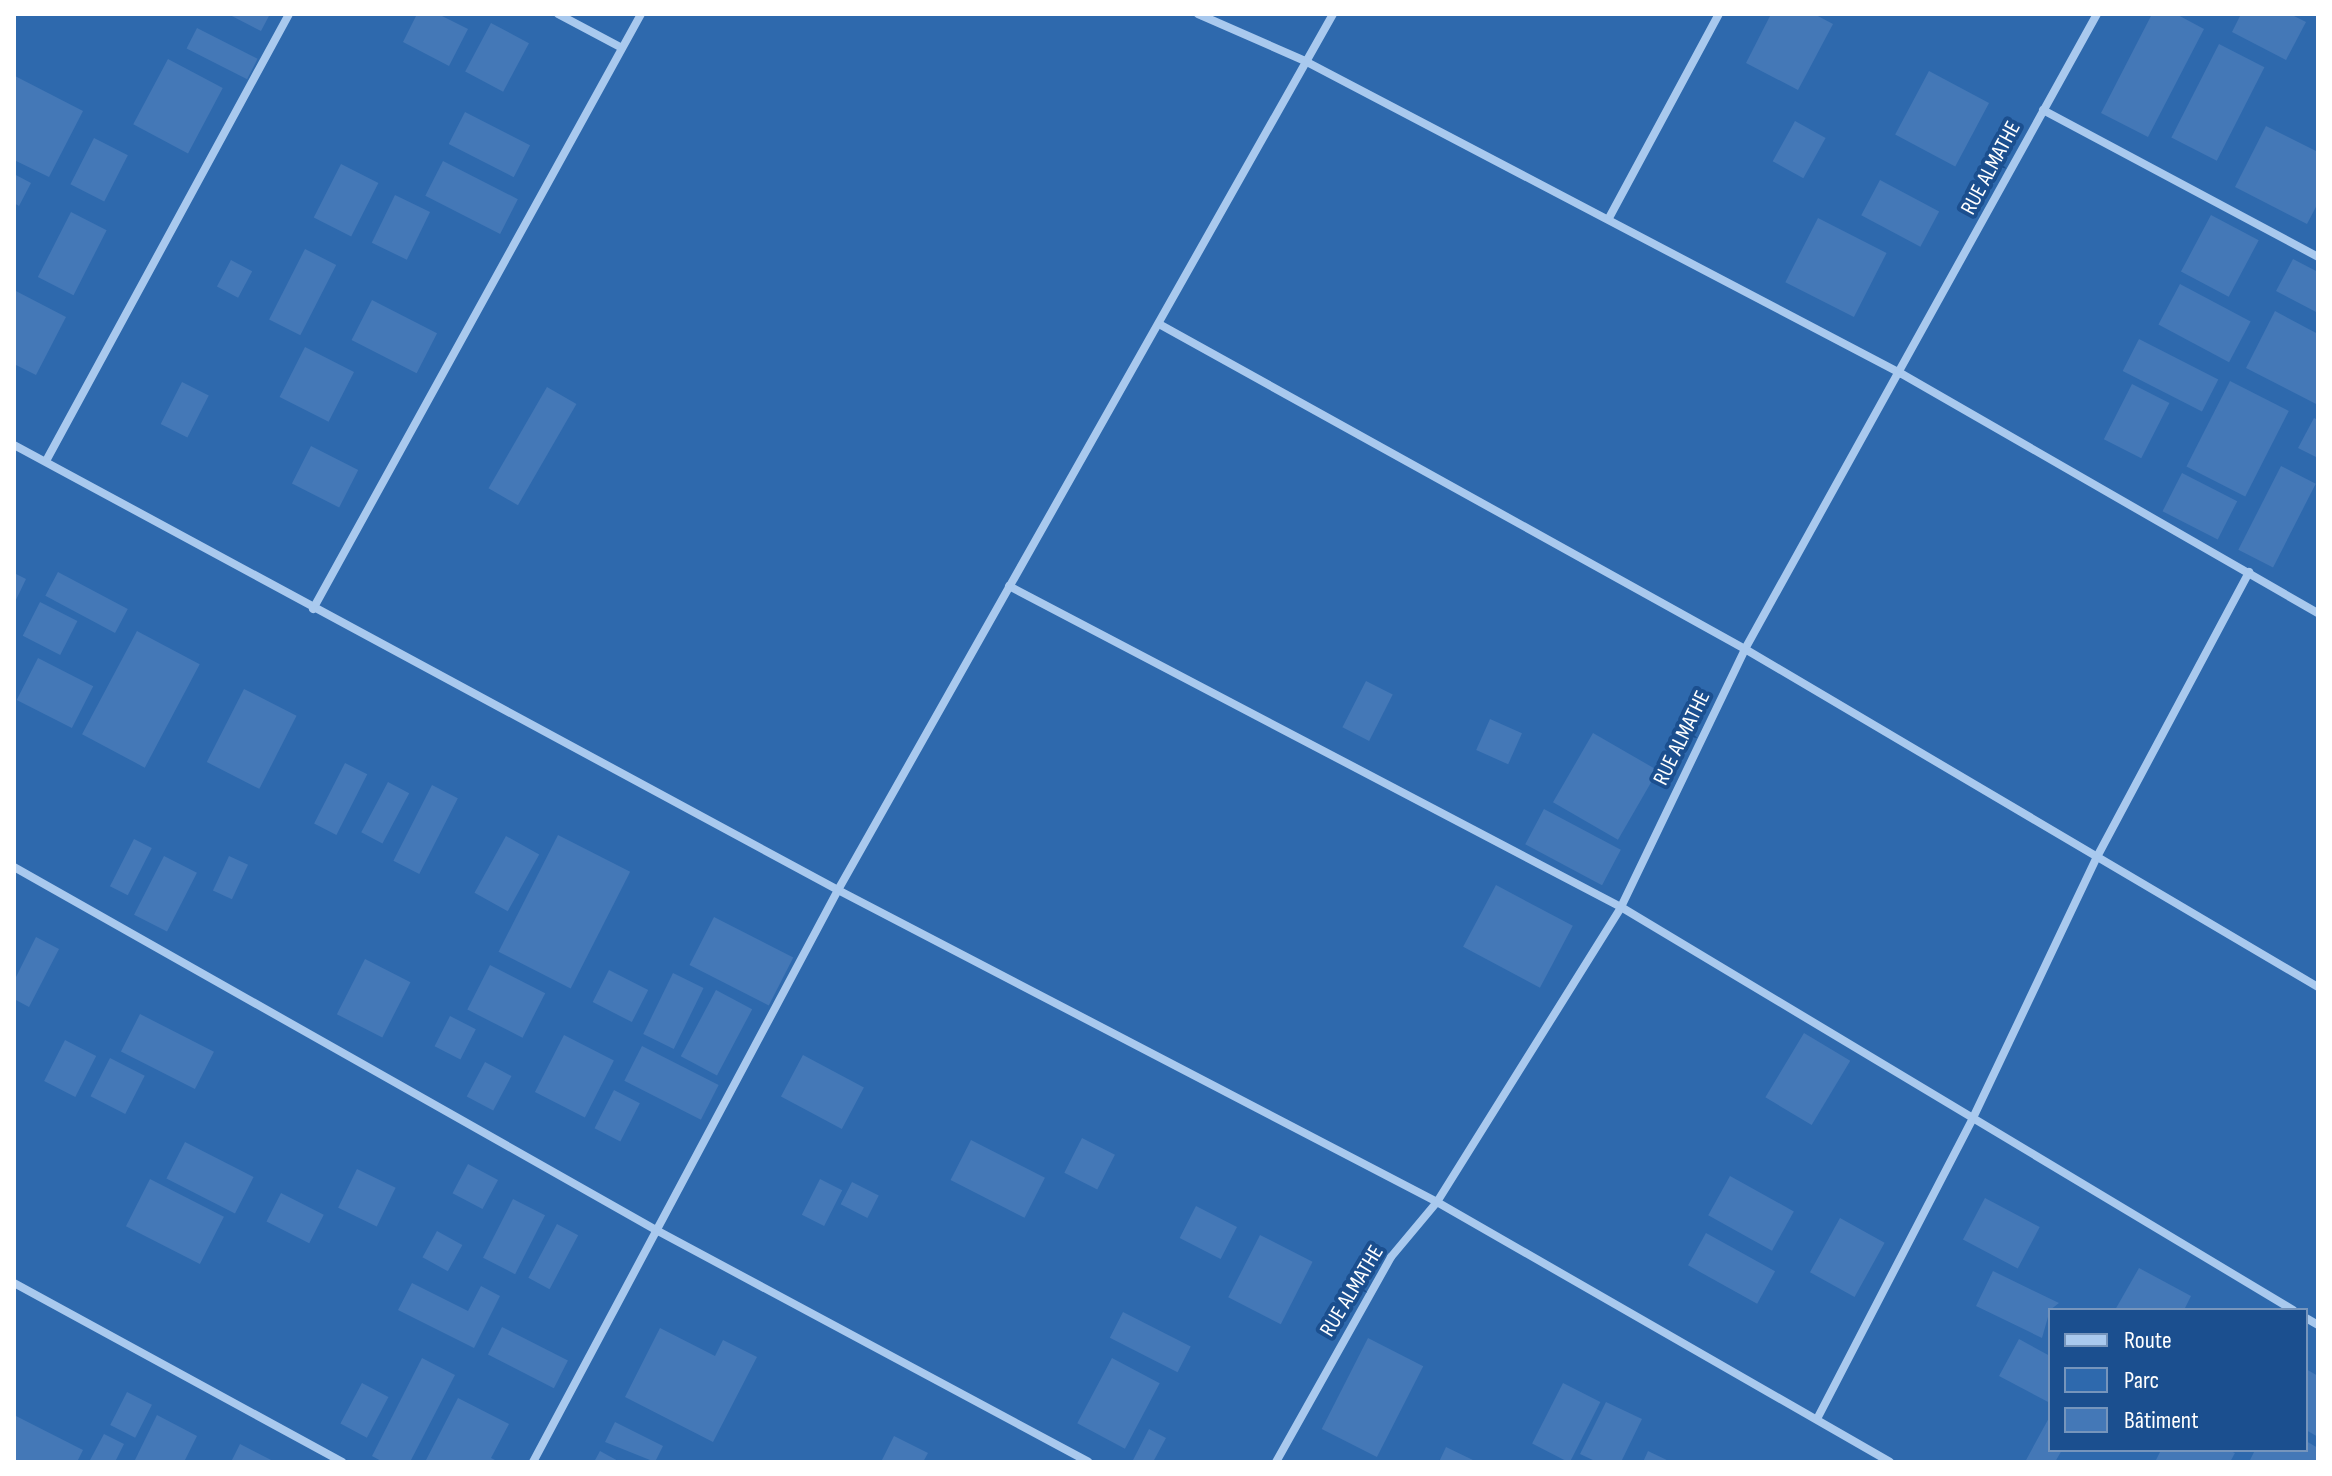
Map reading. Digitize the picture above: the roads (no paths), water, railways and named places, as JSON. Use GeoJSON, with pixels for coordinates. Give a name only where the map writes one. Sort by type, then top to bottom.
{"type":"FeatureCollection","features":[{"type":"Feature","properties":{"kind":"street"},"geometry":{"type":"LineString","coordinates":[[46,461],[289,14]]}},
{"type":"Feature","properties":{"kind":"street"},"geometry":{"type":"LineString","coordinates":[[558,14],[622,48]]}},
{"type":"Feature","properties":{"kind":"street"},"geometry":{"type":"LineString","coordinates":[[313,609],[641,14]]}},
{"type":"Feature","properties":{"kind":"street"},"geometry":{"type":"LineString","coordinates":[[1198,14],[1305,61],[1609,218],[1801,325],[1902,374],[2318,613]]}},
{"type":"Feature","properties":{"kind":"street"},"geometry":{"type":"LineString","coordinates":[[533,1462],[838,890],[1333,14]]}},
{"type":"Feature","properties":{"kind":"street"},"geometry":{"type":"LineString","coordinates":[[1609,218],[1719,14]]}},
{"type":"Feature","properties":{"kind":"street","name":"RUE ALMATHE"},"geometry":{"type":"LineString","coordinates":[[1276,1462],[1391,1257],[1437,1202],[1621,907],[1745,649],[1902,374],[2097,14]]}},
{"type":"Feature","properties":{"kind":"street"},"geometry":{"type":"LineString","coordinates":[[2043,110],[2318,257]]}},
{"type":"Feature","properties":{"kind":"street"},"geometry":{"type":"LineString","coordinates":[[1159,324],[1745,649],[2318,987]]}},
{"type":"Feature","properties":{"kind":"street"},"geometry":{"type":"LineString","coordinates":[[14,445],[838,890],[1437,1202],[1890,1462]]}},
{"type":"Feature","properties":{"kind":"street"},"geometry":{"type":"LineString","coordinates":[[1817,1419],[1972,1120],[2098,855],[2249,572]]}},
{"type":"Feature","properties":{"kind":"street"},"geometry":{"type":"LineString","coordinates":[[1009,586],[1621,907],[2290,1308]]}},
{"type":"Feature","properties":{"kind":"street"},"geometry":{"type":"LineString","coordinates":[[14,867],[658,1231],[1088,1462]]}},
{"type":"Feature","properties":{"kind":"street"},"geometry":{"type":"LineString","coordinates":[[14,1283],[342,1462]]}}]}
